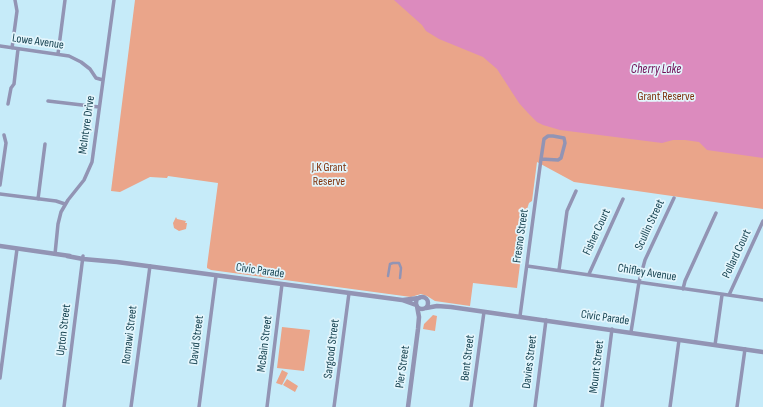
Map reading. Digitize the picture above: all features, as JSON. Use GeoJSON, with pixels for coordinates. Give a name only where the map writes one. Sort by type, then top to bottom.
{"type":"FeatureCollection","features":[{"type":"Feature","properties":{"kind":"street"},"geometry":{"type":"LineString","coordinates":[[12,48],[16,12],[14,0]]}},
{"type":"Feature","properties":{"kind":"street"},"geometry":{"type":"LineString","coordinates":[[58,54],[65,0]]}},
{"type":"Feature","properties":{"kind":"street","name":"McIntyre Drive"},"geometry":{"type":"LineString","coordinates":[[54,254],[59,221],[64,206],[82,183],[89,169],[92,158],[114,0]]}},
{"type":"Feature","properties":{"kind":"street","name":"Lowe Avenue"},"geometry":{"type":"LineString","coordinates":[[0,46],[58,54],[77,59],[92,72],[103,78]]}},
{"type":"Feature","properties":{"kind":"street"},"geometry":{"type":"LineString","coordinates":[[8,104],[11,88],[14,84],[18,49]]}},
{"type":"Feature","properties":{"kind":"street"},"geometry":{"type":"LineString","coordinates":[[48,101],[99,107]]}},
{"type":"Feature","properties":{"kind":"street"},"geometry":{"type":"LineString","coordinates":[[0,185],[6,144],[4,135]]}},
{"type":"Feature","properties":{"kind":"street","name":"Fresno Street"},"geometry":{"type":"LineString","coordinates":[[520,316],[541,159],[544,139],[548,136],[564,138],[565,143],[561,158],[558,160],[541,159]]}},
{"type":"Feature","properties":{"kind":"street"},"geometry":{"type":"LineString","coordinates":[[38,200],[45,144]]}},
{"type":"Feature","properties":{"kind":"street"},"geometry":{"type":"LineString","coordinates":[[559,270],[567,211],[576,191]]}},
{"type":"Feature","properties":{"kind":"street"},"geometry":{"type":"LineString","coordinates":[[0,194],[38,200],[58,201],[64,206]]}},
{"type":"Feature","properties":{"kind":"street","name":"Scullin Street"},"geometry":{"type":"LineString","coordinates":[[631,332],[639,282],[645,260],[674,198]]}},
{"type":"Feature","properties":{"kind":"street","name":"Fisher Court"},"geometry":{"type":"LineString","coordinates":[[589,274],[623,199]]}},
{"type":"Feature","properties":{"kind":"street"},"geometry":{"type":"LineString","coordinates":[[683,288],[716,213]]}},
{"type":"Feature","properties":{"kind":"street","name":"Pollard Court"},"geometry":{"type":"LineString","coordinates":[[729,295],[763,221]]}},
{"type":"Feature","properties":{"kind":"street","name":"Civic Parade"},"geometry":{"type":"LineString","coordinates":[[0,246],[402,300],[419,298]]}},
{"type":"Feature","properties":{"kind":"street"},"geometry":{"type":"LineString","coordinates":[[0,378],[17,249]]}},
{"type":"Feature","properties":{"kind":"street","name":"Upton Street"},"geometry":{"type":"LineString","coordinates":[[64,407],[83,258]]}},
{"type":"Feature","properties":{"kind":"street"},"geometry":{"type":"LineString","coordinates":[[388,276],[390,264],[393,262],[399,263],[401,268],[400,278]]}},
{"type":"Feature","properties":{"kind":"street","name":"Romawi Street"},"geometry":{"type":"LineString","coordinates":[[131,407],[150,266]]}},
{"type":"Feature","properties":{"kind":"street","name":"Chifley Avenue"},"geometry":{"type":"LineString","coordinates":[[527,266],[763,300]]}},
{"type":"Feature","properties":{"kind":"street","name":"David Street"},"geometry":{"type":"LineString","coordinates":[[199,407],[216,276]]}},
{"type":"Feature","properties":{"kind":"street","name":"McBain Street"},"geometry":{"type":"LineString","coordinates":[[267,407],[282,284]]}},
{"type":"Feature","properties":{"kind":"street","name":"Sargood Street"},"geometry":{"type":"LineString","coordinates":[[334,407],[349,293]]}},
{"type":"Feature","properties":{"kind":"street"},"geometry":{"type":"LineString","coordinates":[[715,345],[722,294]]}},
{"type":"Feature","properties":{"kind":"street"},"geometry":{"type":"LineString","coordinates":[[424,297],[427,299],[428,305],[425,308],[421,309],[417,306],[416,302],[419,298],[424,297]]}},
{"type":"Feature","properties":{"kind":"street","name":"Civic Parade"},"geometry":{"type":"LineString","coordinates":[[427,299],[444,306],[612,329],[763,352]]}},
{"type":"Feature","properties":{"kind":"street","name":"Civic Parade"},"geometry":{"type":"LineString","coordinates":[[402,300],[417,306]]}},
{"type":"Feature","properties":{"kind":"street","name":"Pier Street"},"geometry":{"type":"LineString","coordinates":[[408,407],[418,330],[419,316],[417,306]]}},
{"type":"Feature","properties":{"kind":"street","name":"Civic Parade"},"geometry":{"type":"LineString","coordinates":[[425,308],[444,306]]}},
{"type":"Feature","properties":{"kind":"street","name":"Pier Street"},"geometry":{"type":"LineString","coordinates":[[418,330],[425,308]]}},
{"type":"Feature","properties":{"kind":"street","name":"Bent Street"},"geometry":{"type":"LineString","coordinates":[[471,407],[484,312]]}},
{"type":"Feature","properties":{"kind":"street","name":"Davies Street"},"geometry":{"type":"LineString","coordinates":[[535,407],[546,320]]}},
{"type":"Feature","properties":{"kind":"street","name":"Mount Street"},"geometry":{"type":"LineString","coordinates":[[602,407],[612,329]]}},
{"type":"Feature","properties":{"kind":"street"},"geometry":{"type":"LineString","coordinates":[[670,407],[678,340]]}},
{"type":"Feature","properties":{"kind":"street"},"geometry":{"type":"LineString","coordinates":[[737,407],[745,349]]}},
{"type":"Feature","properties":{"kind":"green space"},"geometry":{"type":"Polygon","coordinates":[[[135,0],[763,0],[763,209],[574,182],[537,162],[532,201],[529,203],[527,209],[517,288],[473,283],[470,306],[435,301],[421,294],[411,297],[211,270],[207,268],[207,266],[218,183],[168,176],[167,178],[150,177],[120,192],[111,191],[135,0]]]}},
{"type":"Feature","properties":{"kind":"green space"},"geometry":{"type":"Polygon","coordinates":[[[176,217],[177,219],[186,221],[186,229],[179,231],[174,228],[173,223],[176,217]]]}},
{"type":"Feature","properties":{"kind":"green space"},"geometry":{"type":"Polygon","coordinates":[[[433,315],[437,316],[435,331],[423,329],[424,324],[433,315]]]}},
{"type":"Feature","properties":{"kind":"green space"},"geometry":{"type":"Polygon","coordinates":[[[282,327],[310,330],[304,371],[277,368],[282,327]]]}},
{"type":"Feature","properties":{"kind":"green space"},"geometry":{"type":"Polygon","coordinates":[[[282,370],[288,373],[282,385],[276,383],[282,370]]]}},
{"type":"Feature","properties":{"kind":"green space"},"geometry":{"type":"Polygon","coordinates":[[[287,379],[298,386],[295,392],[283,385],[287,379]]]}},
{"type":"Feature","properties":{"kind":"water","name":"Cherry Lake"},"geometry":{"type":"Polygon","coordinates":[[[394,0],[763,0],[763,158],[707,150],[699,142],[673,140],[662,143],[560,130],[543,125],[537,122],[519,103],[497,69],[483,57],[439,39],[426,31],[422,25],[394,0]]]}},
{"type":"Feature","properties":{"kind":"park label","name":"Grant Reserve"},"geometry":{"type":"Point","coordinates":[666,97]}},
{"type":"Feature","properties":{"kind":"park label","name":"J.K Grant Reserve"},"geometry":{"type":"Point","coordinates":[329,175]}}]}
